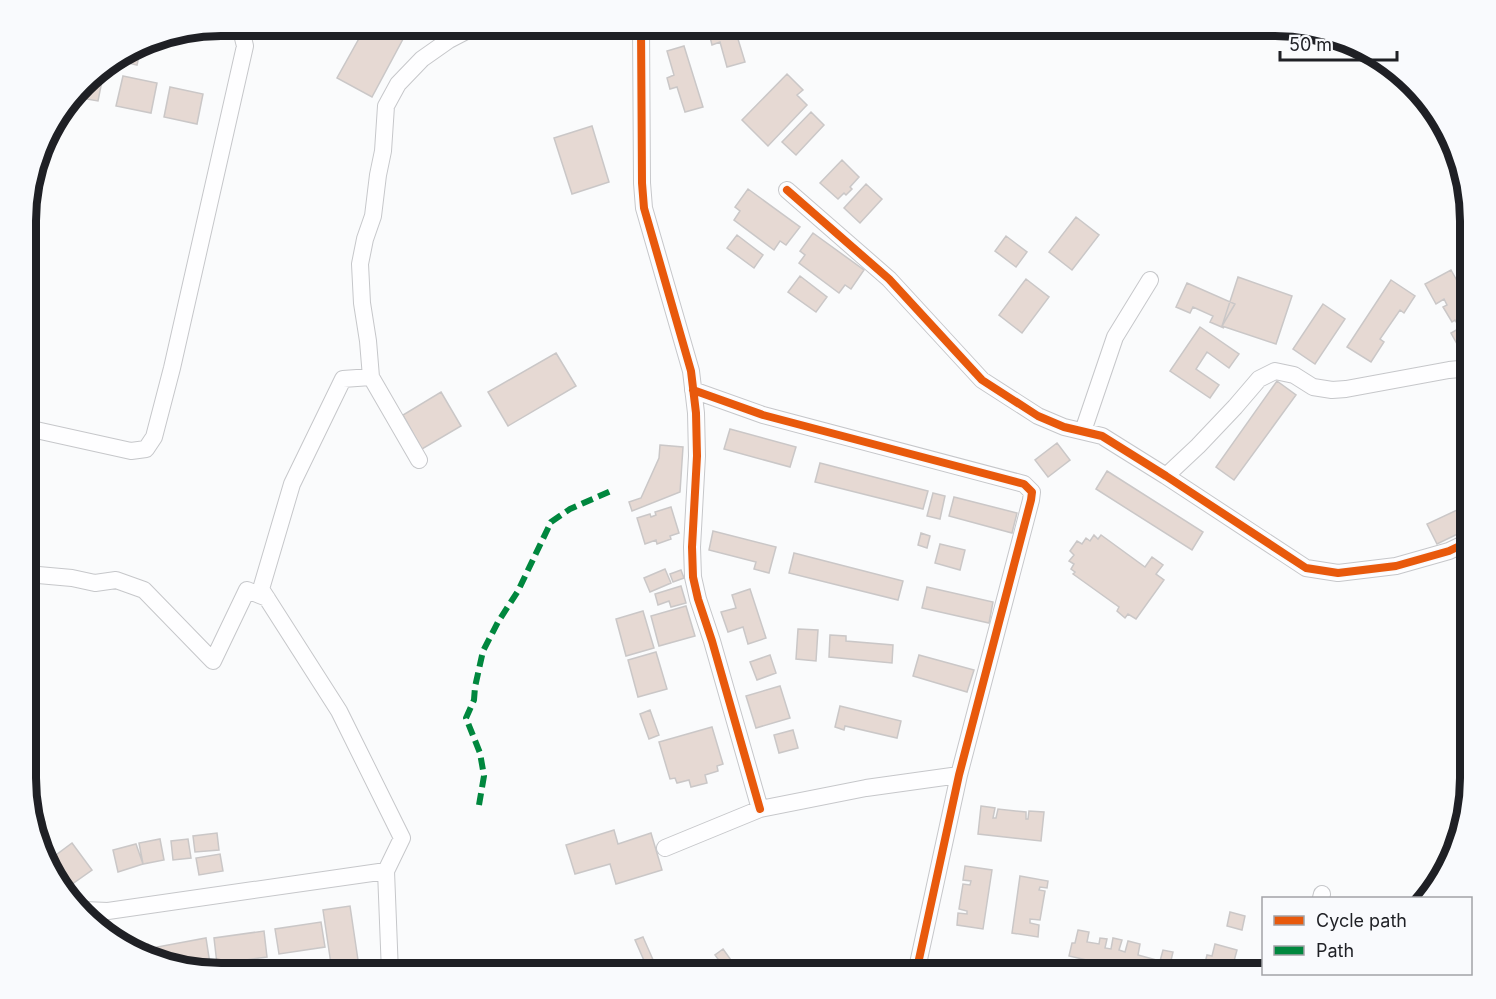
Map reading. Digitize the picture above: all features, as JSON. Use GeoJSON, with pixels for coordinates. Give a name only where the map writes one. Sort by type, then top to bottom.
{"type":"FeatureCollection","features":[{"type":"Feature","properties":{"kind":"street"},"geometry":{"type":"LineString","coordinates":[[36,430],[131,451],[146,449],[154,437],[180,334],[245,46],[242,36]]}},
{"type":"Feature","properties":{"kind":"street"},"geometry":{"type":"LineString","coordinates":[[419,460],[371,377],[360,264],[373,216],[383,151],[386,106],[398,84],[422,59],[457,36]]}},
{"type":"Feature","properties":{"kind":"street"},"geometry":{"type":"LineString","coordinates":[[641,36],[644,208],[691,371],[696,413],[693,577],[760,809]]}},
{"type":"Feature","properties":{"kind":"street"},"geometry":{"type":"LineString","coordinates":[[787,190],[890,279],[982,380],[1038,416],[1064,427],[1101,436],[1306,568],[1338,573],[1396,566],[1460,546]]}},
{"type":"Feature","properties":{"kind":"street"},"geometry":{"type":"LineString","coordinates":[[1083,430],[1115,337],[1150,280]]}},
{"type":"Feature","properties":{"kind":"street"},"geometry":{"type":"LineString","coordinates":[[1166,476],[1213,430],[1259,379],[1275,371],[1294,375],[1313,387],[1332,390],[1460,369]]}},
{"type":"Feature","properties":{"kind":"street"},"geometry":{"type":"LineString","coordinates":[[371,377],[343,379],[292,484],[261,589],[339,711],[402,838],[386,871],[390,963]]}},
{"type":"Feature","properties":{"kind":"street"},"geometry":{"type":"LineString","coordinates":[[693,390],[763,415],[1024,484],[1032,492],[959,775],[918,963]]}},
{"type":"Feature","properties":{"kind":"street"},"geometry":{"type":"LineString","coordinates":[[36,575],[95,583],[116,580],[144,591],[213,661],[247,590],[267,598]]}},
{"type":"Feature","properties":{"kind":"street"},"geometry":{"type":"LineString","coordinates":[[665,848],[760,809],[866,788],[959,775]]}},
{"type":"Feature","properties":{"kind":"street"},"geometry":{"type":"LineString","coordinates":[[91,910],[108,911],[386,871]]}},
{"type":"Feature","properties":{"kind":"building"},"geometry":{"type":"Polygon","coordinates":[[[360,36],[397,36],[403,39],[372,97],[337,78],[360,36]]]}},
{"type":"Feature","properties":{"kind":"building"},"geometry":{"type":"Polygon","coordinates":[[[710,36],[737,36],[745,62],[727,67],[720,42],[712,45],[710,36]]]}},
{"type":"Feature","properties":{"kind":"building"},"geometry":{"type":"Polygon","coordinates":[[[684,46],[703,107],[685,112],[677,87],[670,89],[667,78],[674,75],[667,51],[684,46]]]}},
{"type":"Feature","properties":{"kind":"building"},"geometry":{"type":"Polygon","coordinates":[[[139,56],[137,65],[126,63],[139,56]]]}},
{"type":"Feature","properties":{"kind":"building"},"geometry":{"type":"Polygon","coordinates":[[[787,74],[803,90],[797,95],[807,105],[768,146],[742,120],[787,74]]]}},
{"type":"Feature","properties":{"kind":"building"},"geometry":{"type":"Polygon","coordinates":[[[123,76],[157,83],[151,113],[116,106],[123,76]]]}},
{"type":"Feature","properties":{"kind":"building"},"geometry":{"type":"Polygon","coordinates":[[[102,79],[98,101],[83,98],[102,79]]]}},
{"type":"Feature","properties":{"kind":"building"},"geometry":{"type":"Polygon","coordinates":[[[170,87],[203,94],[197,124],[164,117],[170,87]]]}},
{"type":"Feature","properties":{"kind":"building"},"geometry":{"type":"Polygon","coordinates":[[[811,112],[824,125],[796,155],[782,142],[811,112]]]}},
{"type":"Feature","properties":{"kind":"building"},"geometry":{"type":"Polygon","coordinates":[[[592,126],[609,182],[572,194],[554,138],[592,126]]]}},
{"type":"Feature","properties":{"kind":"building"},"geometry":{"type":"Polygon","coordinates":[[[842,160],[859,177],[850,187],[852,189],[838,199],[820,183],[842,160]]]}},
{"type":"Feature","properties":{"kind":"building"},"geometry":{"type":"Polygon","coordinates":[[[866,184],[882,199],[860,223],[844,208],[866,184]]]}},
{"type":"Feature","properties":{"kind":"building"},"geometry":{"type":"Polygon","coordinates":[[[748,189],[800,227],[786,245],[780,241],[774,250],[734,220],[740,211],[735,207],[748,189]]]}},
{"type":"Feature","properties":{"kind":"building"},"geometry":{"type":"Polygon","coordinates":[[[1076,217],[1099,235],[1072,270],[1049,252],[1076,217]]]}},
{"type":"Feature","properties":{"kind":"building"},"geometry":{"type":"Polygon","coordinates":[[[813,233],[864,270],[851,289],[845,285],[839,293],[799,263],[805,255],[800,251],[813,233]]]}},
{"type":"Feature","properties":{"kind":"building"},"geometry":{"type":"Polygon","coordinates":[[[737,235],[763,255],[754,268],[727,248],[737,235]]]}},
{"type":"Feature","properties":{"kind":"building"},"geometry":{"type":"Polygon","coordinates":[[[1006,236],[1027,252],[1016,267],[995,251],[1006,236]]]}},
{"type":"Feature","properties":{"kind":"building"},"geometry":{"type":"Polygon","coordinates":[[[1451,270],[1460,286],[1460,328],[1455,320],[1452,322],[1443,307],[1447,305],[1444,299],[1436,304],[1425,284],[1451,270]]]}},
{"type":"Feature","properties":{"kind":"building"},"geometry":{"type":"Polygon","coordinates":[[[800,276],[827,297],[816,312],[788,292],[800,276]]]}},
{"type":"Feature","properties":{"kind":"building"},"geometry":{"type":"Polygon","coordinates":[[[1238,277],[1292,296],[1276,344],[1222,326],[1238,277]]]}},
{"type":"Feature","properties":{"kind":"building"},"geometry":{"type":"Polygon","coordinates":[[[1026,279],[1049,297],[1022,333],[999,315],[1026,279]]]}},
{"type":"Feature","properties":{"kind":"building"},"geometry":{"type":"Polygon","coordinates":[[[1391,280],[1415,296],[1404,313],[1400,310],[1380,339],[1384,342],[1371,362],[1347,347],[1391,280]]]}},
{"type":"Feature","properties":{"kind":"building"},"geometry":{"type":"Polygon","coordinates":[[[1187,283],[1235,304],[1222,326],[1224,328],[1210,322],[1213,316],[1193,307],[1190,313],[1176,307],[1187,283]]]}},
{"type":"Feature","properties":{"kind":"building"},"geometry":{"type":"Polygon","coordinates":[[[1323,304],[1345,319],[1315,364],[1293,349],[1323,304]]]}},
{"type":"Feature","properties":{"kind":"building"},"geometry":{"type":"Polygon","coordinates":[[[1200,327],[1239,354],[1229,368],[1207,352],[1196,369],[1219,385],[1210,398],[1170,371],[1200,327]]]}},
{"type":"Feature","properties":{"kind":"building"},"geometry":{"type":"Polygon","coordinates":[[[1460,328],[1460,349],[1451,333],[1460,328]]]}},
{"type":"Feature","properties":{"kind":"building"},"geometry":{"type":"Polygon","coordinates":[[[556,353],[576,386],[508,426],[488,392],[556,353]]]}},
{"type":"Feature","properties":{"kind":"building"},"geometry":{"type":"Polygon","coordinates":[[[1277,381],[1296,395],[1234,480],[1216,467],[1277,381]]]}},
{"type":"Feature","properties":{"kind":"building"},"geometry":{"type":"Polygon","coordinates":[[[441,392],[461,426],[422,449],[403,415],[441,392]]]}},
{"type":"Feature","properties":{"kind":"building"},"geometry":{"type":"Polygon","coordinates":[[[730,429],[796,447],[790,467],[724,449],[730,429]]]}},
{"type":"Feature","properties":{"kind":"building"},"geometry":{"type":"Polygon","coordinates":[[[1057,443],[1070,460],[1048,477],[1035,460],[1057,443]]]}},
{"type":"Feature","properties":{"kind":"building"},"geometry":{"type":"Polygon","coordinates":[[[660,445],[683,447],[680,492],[632,511],[629,502],[641,498],[659,458],[660,445]]]}},
{"type":"Feature","properties":{"kind":"building"},"geometry":{"type":"Polygon","coordinates":[[[820,463],[928,491],[923,509],[815,482],[820,463]]]}},
{"type":"Feature","properties":{"kind":"building"},"geometry":{"type":"Polygon","coordinates":[[[1107,471],[1203,532],[1192,550],[1096,489],[1107,471]]]}},
{"type":"Feature","properties":{"kind":"building"},"geometry":{"type":"Polygon","coordinates":[[[933,493],[945,496],[940,519],[927,516],[933,493]]]}},
{"type":"Feature","properties":{"kind":"building"},"geometry":{"type":"Polygon","coordinates":[[[954,497],[1017,513],[1012,533],[949,516],[954,497]]]}},
{"type":"Feature","properties":{"kind":"building"},"geometry":{"type":"Polygon","coordinates":[[[671,507],[679,533],[657,544],[656,540],[645,544],[637,518],[650,514],[651,517],[656,515],[655,512],[671,507]]]}},
{"type":"Feature","properties":{"kind":"building"},"geometry":{"type":"Polygon","coordinates":[[[1460,509],[1460,533],[1437,544],[1427,524],[1460,509]]]}},
{"type":"Feature","properties":{"kind":"building"},"geometry":{"type":"Polygon","coordinates":[[[713,531],[776,547],[769,573],[754,569],[756,562],[709,550],[713,531]]]}},
{"type":"Feature","properties":{"kind":"building"},"geometry":{"type":"Polygon","coordinates":[[[921,533],[930,536],[927,548],[918,545],[921,533]]]}},
{"type":"Feature","properties":{"kind":"building"},"geometry":{"type":"Polygon","coordinates":[[[1094,535],[1098,539],[1101,535],[1145,567],[1152,557],[1163,565],[1156,574],[1164,580],[1136,619],[1128,614],[1125,618],[1117,611],[1119,607],[1073,574],[1075,572],[1071,569],[1074,564],[1069,561],[1074,555],[1070,551],[1077,541],[1082,544],[1086,538],[1090,541],[1094,535]]]}},
{"type":"Feature","properties":{"kind":"building"},"geometry":{"type":"Polygon","coordinates":[[[940,544],[965,550],[960,570],[935,563],[940,544]]]}},
{"type":"Feature","properties":{"kind":"building"},"geometry":{"type":"Polygon","coordinates":[[[794,553],[903,581],[898,600],[789,573],[794,553]]]}},
{"type":"Feature","properties":{"kind":"building"},"geometry":{"type":"Polygon","coordinates":[[[665,569],[671,583],[650,592],[644,578],[665,569]]]}},
{"type":"Feature","properties":{"kind":"building"},"geometry":{"type":"Polygon","coordinates":[[[681,570],[684,578],[673,582],[670,574],[681,570]]]}},
{"type":"Feature","properties":{"kind":"building"},"geometry":{"type":"Polygon","coordinates":[[[681,586],[686,603],[671,607],[669,601],[658,605],[655,594],[681,586]]]}},
{"type":"Feature","properties":{"kind":"building"},"geometry":{"type":"Polygon","coordinates":[[[927,587],[993,602],[989,623],[922,608],[927,587]]]}},
{"type":"Feature","properties":{"kind":"building"},"geometry":{"type":"Polygon","coordinates":[[[750,589],[766,638],[748,644],[743,627],[728,632],[721,612],[736,608],[732,595],[750,589]]]}},
{"type":"Feature","properties":{"kind":"building"},"geometry":{"type":"Polygon","coordinates":[[[686,606],[695,636],[659,646],[651,616],[686,606]]]}},
{"type":"Feature","properties":{"kind":"building"},"geometry":{"type":"Polygon","coordinates":[[[643,611],[654,648],[626,656],[616,619],[643,611]]]}},
{"type":"Feature","properties":{"kind":"building"},"geometry":{"type":"Polygon","coordinates":[[[798,629],[818,630],[816,661],[796,659],[798,629]]]}},
{"type":"Feature","properties":{"kind":"building"},"geometry":{"type":"Polygon","coordinates":[[[830,635],[846,636],[846,641],[893,645],[892,663],[829,657],[830,635]]]}},
{"type":"Feature","properties":{"kind":"building"},"geometry":{"type":"Polygon","coordinates":[[[656,652],[667,689],[638,697],[628,660],[656,652]]]}},
{"type":"Feature","properties":{"kind":"building"},"geometry":{"type":"Polygon","coordinates":[[[770,655],[776,673],[757,680],[750,662],[770,655]]]}},
{"type":"Feature","properties":{"kind":"building"},"geometry":{"type":"Polygon","coordinates":[[[919,655],[974,670],[967,692],[913,676],[919,655]]]}},
{"type":"Feature","properties":{"kind":"building"},"geometry":{"type":"Polygon","coordinates":[[[780,686],[790,718],[756,728],[746,696],[780,686]]]}},
{"type":"Feature","properties":{"kind":"building"},"geometry":{"type":"Polygon","coordinates":[[[840,706],[901,721],[897,738],[845,726],[844,730],[835,727],[840,706]]]}},
{"type":"Feature","properties":{"kind":"building"},"geometry":{"type":"Polygon","coordinates":[[[650,710],[659,735],[649,739],[640,714],[650,710]]]}},
{"type":"Feature","properties":{"kind":"building"},"geometry":{"type":"Polygon","coordinates":[[[712,727],[723,764],[717,766],[718,771],[705,775],[707,783],[691,787],[689,780],[677,783],[675,778],[670,779],[659,742],[712,727]]]}},
{"type":"Feature","properties":{"kind":"building"},"geometry":{"type":"Polygon","coordinates":[[[793,730],[798,748],[779,753],[774,735],[793,730]]]}},
{"type":"Feature","properties":{"kind":"building"},"geometry":{"type":"Polygon","coordinates":[[[981,806],[995,808],[993,818],[996,818],[998,809],[1026,812],[1026,819],[1028,819],[1029,811],[1044,812],[1041,841],[978,834],[981,806]]]}},
{"type":"Feature","properties":{"kind":"building"},"geometry":{"type":"Polygon","coordinates":[[[614,830],[618,844],[651,833],[662,870],[616,884],[610,864],[575,874],[566,845],[614,830]]]}},
{"type":"Feature","properties":{"kind":"building"},"geometry":{"type":"Polygon","coordinates":[[[217,833],[219,850],[195,852],[193,836],[217,833]]]}},
{"type":"Feature","properties":{"kind":"building"},"geometry":{"type":"Polygon","coordinates":[[[160,839],[164,860],[143,864],[139,843],[160,839]]]}},
{"type":"Feature","properties":{"kind":"building"},"geometry":{"type":"Polygon","coordinates":[[[188,839],[191,858],[173,860],[171,841],[188,839]]]}},
{"type":"Feature","properties":{"kind":"building"},"geometry":{"type":"Polygon","coordinates":[[[72,843],[92,870],[70,885],[54,857],[72,843]]]}},
{"type":"Feature","properties":{"kind":"building"},"geometry":{"type":"Polygon","coordinates":[[[136,844],[143,864],[118,872],[113,850],[136,844]]]}},
{"type":"Feature","properties":{"kind":"building"},"geometry":{"type":"Polygon","coordinates":[[[220,854],[223,871],[199,875],[196,858],[220,854]]]}},
{"type":"Feature","properties":{"kind":"building"},"geometry":{"type":"Polygon","coordinates":[[[965,866],[992,870],[983,929],[957,925],[958,913],[967,914],[967,911],[959,909],[963,884],[970,885],[971,881],[963,880],[965,866]]]}},
{"type":"Feature","properties":{"kind":"building"},"geometry":{"type":"Polygon","coordinates":[[[1020,876],[1048,881],[1047,888],[1040,887],[1039,890],[1045,891],[1040,920],[1030,919],[1030,923],[1039,925],[1038,937],[1012,933],[1020,876]]]}},
{"type":"Feature","properties":{"kind":"building"},"geometry":{"type":"Polygon","coordinates":[[[350,906],[358,960],[331,963],[323,910],[350,906]]]}},
{"type":"Feature","properties":{"kind":"building"},"geometry":{"type":"Polygon","coordinates":[[[1230,912],[1245,916],[1242,930],[1227,926],[1230,912]]]}},
{"type":"Feature","properties":{"kind":"building"},"geometry":{"type":"Polygon","coordinates":[[[321,922],[325,947],[279,954],[275,929],[321,922]]]}},
{"type":"Feature","properties":{"kind":"building"},"geometry":{"type":"Polygon","coordinates":[[[1078,930],[1089,932],[1087,942],[1099,944],[1100,938],[1107,939],[1105,948],[1111,949],[1113,938],[1122,940],[1119,950],[1125,952],[1128,941],[1140,944],[1138,955],[1160,961],[1163,950],[1173,952],[1170,963],[1099,963],[1069,956],[1072,943],[1075,943],[1078,930]]]}},
{"type":"Feature","properties":{"kind":"building"},"geometry":{"type":"Polygon","coordinates":[[[264,931],[267,957],[217,963],[214,938],[264,931]]]}},
{"type":"Feature","properties":{"kind":"building"},"geometry":{"type":"Polygon","coordinates":[[[643,937],[654,962],[645,963],[635,940],[643,937]]]}},
{"type":"Feature","properties":{"kind":"building"},"geometry":{"type":"Polygon","coordinates":[[[206,938],[210,963],[162,953],[158,951],[157,947],[206,938]]]}},
{"type":"Feature","properties":{"kind":"building"},"geometry":{"type":"Polygon","coordinates":[[[1215,944],[1237,950],[1234,961],[1242,963],[1205,963],[1207,955],[1212,956],[1215,944]]]}},
{"type":"Feature","properties":{"kind":"building"},"geometry":{"type":"Polygon","coordinates":[[[723,949],[733,963],[721,963],[715,955],[723,949]]]}},
{"type":"Feature","properties":{"kind":"marked path"},"geometry":{"type":"LineString","coordinates":[[479,805],[484,776],[480,753],[466,718],[474,700],[483,651],[518,591],[551,522],[570,509],[613,490]]}},
{"type":"Feature","properties":{"kind":"cycle path"},"geometry":{"type":"LineString","coordinates":[[641,36],[644,208],[691,371],[696,413],[693,577],[760,809]]}},
{"type":"Feature","properties":{"kind":"cycle path"},"geometry":{"type":"LineString","coordinates":[[787,190],[889,279],[982,380],[1038,416],[1064,427],[1102,436],[1306,568],[1338,573],[1396,566],[1460,546]]}},
{"type":"Feature","properties":{"kind":"cycle path"},"geometry":{"type":"LineString","coordinates":[[693,390],[763,415],[1024,484],[1032,492],[959,775],[918,963]]}}]}
